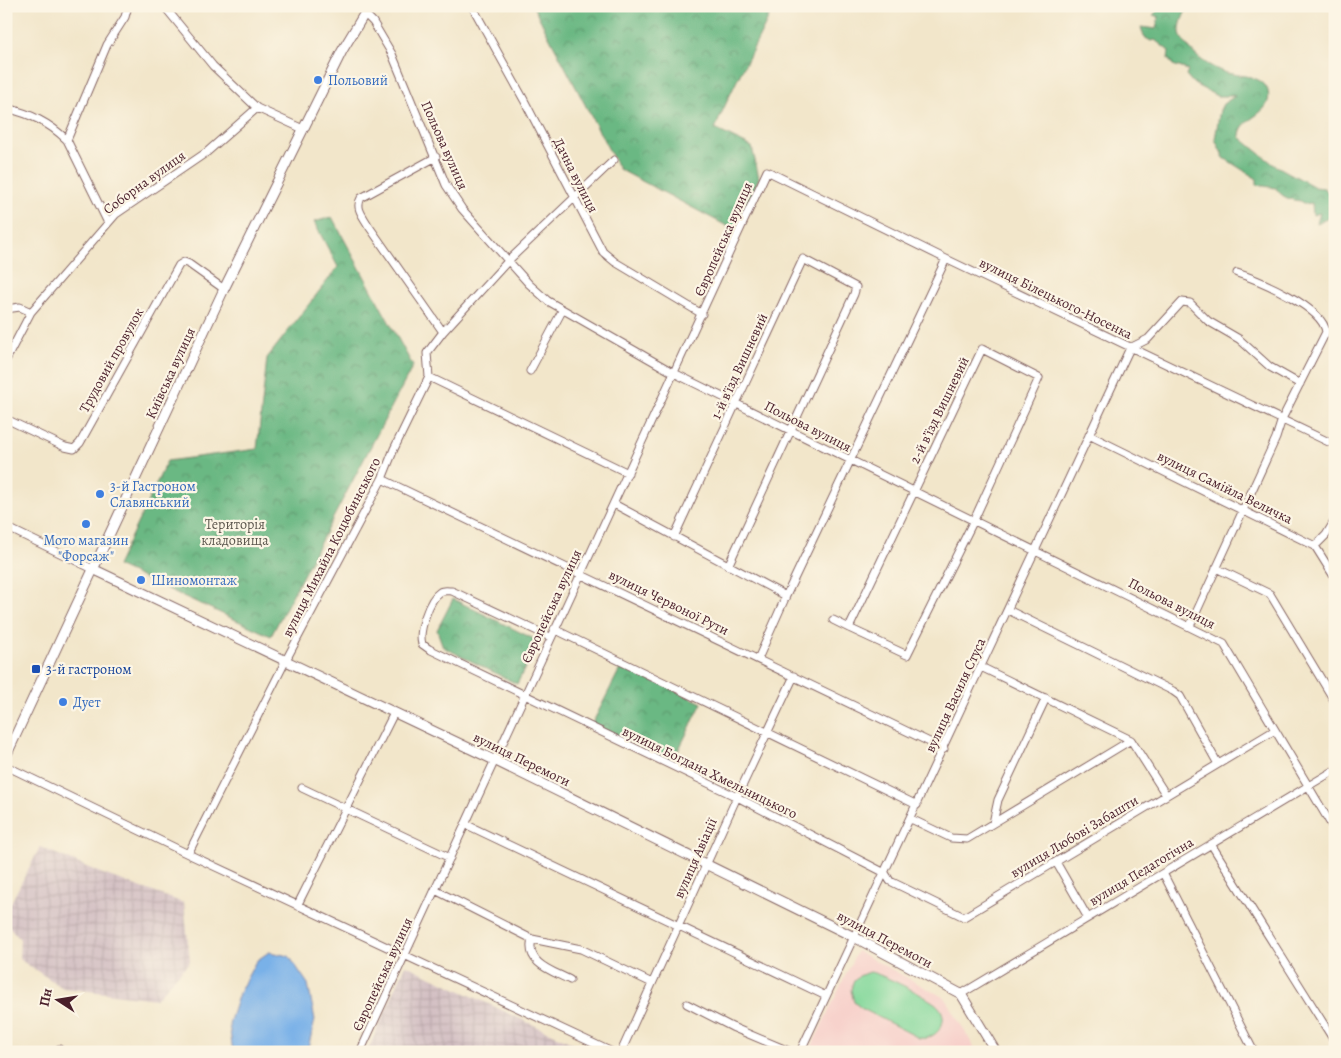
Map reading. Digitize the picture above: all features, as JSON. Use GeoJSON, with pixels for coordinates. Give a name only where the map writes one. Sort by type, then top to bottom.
{"type":"FeatureCollection","features":[{"type":"Feature","properties":{"kind":"street"},"geometry":{"type":"LineString","coordinates":[[66,140],[97,69],[128,6]]}},
{"type":"Feature","properties":{"kind":"street"},"geometry":{"type":"LineString","coordinates":[[164,6],[213,66],[257,108],[303,129]]}},
{"type":"Feature","properties":{"kind":"street","name":"Дачна вулиця"},"geometry":{"type":"LineString","coordinates":[[472,6],[524,100],[572,197],[597,242],[608,257],[702,314]]}},
{"type":"Feature","properties":{"kind":"street","name":"Київська вулиця"},"geometry":{"type":"LineString","coordinates":[[6,756],[224,289],[303,129],[366,9]]}},
{"type":"Feature","properties":{"kind":"street","name":"Польова вулиця"},"geometry":{"type":"LineString","coordinates":[[366,9],[392,54],[446,185],[462,209],[529,284],[562,310],[674,373],[1224,644],[1335,831]]}},
{"type":"Feature","properties":{"kind":"street"},"geometry":{"type":"LineString","coordinates":[[6,108],[34,115],[56,130],[66,140],[108,223]]}},
{"type":"Feature","properties":{"kind":"street","name":"Соборна вулиця"},"geometry":{"type":"LineString","coordinates":[[6,360],[31,312],[116,214],[207,152],[257,108]]}},
{"type":"Feature","properties":{"kind":"street"},"geometry":{"type":"LineString","coordinates":[[436,157],[361,198],[358,208],[443,332]]}},
{"type":"Feature","properties":{"kind":"street","name":"вулиця Михайла Коцюбинського"},"geometry":{"type":"LineString","coordinates":[[188,854],[285,662],[382,479],[394,449],[429,377],[427,353],[443,332],[508,261],[572,197],[614,160]]}},
{"type":"Feature","properties":{"kind":"street","name":"вулиця Білецького-Носенка"},"geometry":{"type":"LineString","coordinates":[[767,171],[1130,348],[1335,445]]}},
{"type":"Feature","properties":{"kind":"street","name":"Європейська вулиця"},"geometry":{"type":"LineString","coordinates":[[360,1052],[466,824],[523,695],[614,504],[767,171]]}},
{"type":"Feature","properties":{"kind":"street","name":"1-й в'їзд Вишневий"},"geometry":{"type":"LineString","coordinates":[[674,537],[803,259],[856,287],[790,431]]}},
{"type":"Feature","properties":{"kind":"street"},"geometry":{"type":"LineString","coordinates":[[758,659],[946,259]]}},
{"type":"Feature","properties":{"kind":"street","name":"Трудовий провулок"},"geometry":{"type":"LineString","coordinates":[[6,419],[65,447],[74,449],[80,443],[179,265],[184,262],[189,264],[224,289]]}},
{"type":"Feature","properties":{"kind":"street"},"geometry":{"type":"LineString","coordinates":[[1190,626],[1276,438],[1282,419],[1325,337],[1326,328],[1322,321],[1287,295],[1265,283],[1237,273]]}},
{"type":"Feature","properties":{"kind":"street"},"geometry":{"type":"LineString","coordinates":[[1130,348],[1148,339],[1182,302],[1190,303],[1208,321],[1239,338],[1270,367],[1300,384]]}},
{"type":"Feature","properties":{"kind":"street"},"geometry":{"type":"LineString","coordinates":[[6,309],[20,307],[31,312]]}},
{"type":"Feature","properties":{"kind":"street"},"geometry":{"type":"LineString","coordinates":[[530,371],[562,310]]}},
{"type":"Feature","properties":{"kind":"street","name":"вулиця Василя Стуса"},"geometry":{"type":"LineString","coordinates":[[800,1052],[944,749],[1130,348]]}},
{"type":"Feature","properties":{"kind":"street","name":"2-й вʼїзд Вишневий"},"geometry":{"type":"LineString","coordinates":[[913,491],[982,349],[1039,378],[974,520]]}},
{"type":"Feature","properties":{"kind":"street"},"geometry":{"type":"LineString","coordinates":[[429,377],[628,472]]}},
{"type":"Feature","properties":{"kind":"street"},"geometry":{"type":"LineString","coordinates":[[728,566],[790,431]]}},
{"type":"Feature","properties":{"kind":"street","name":"вулиця Самійла Величка"},"geometry":{"type":"LineString","coordinates":[[1089,435],[1315,546]]}},
{"type":"Feature","properties":{"kind":"street","name":"вулиця Червоної Рути"},"geometry":{"type":"LineString","coordinates":[[382,479],[944,749]]}},
{"type":"Feature","properties":{"kind":"street"},"geometry":{"type":"LineString","coordinates":[[849,628],[913,491]]}},
{"type":"Feature","properties":{"kind":"street"},"geometry":{"type":"LineString","coordinates":[[614,504],[786,596]]}},
{"type":"Feature","properties":{"kind":"street"},"geometry":{"type":"LineString","coordinates":[[833,620],[907,655],[974,520]]}},
{"type":"Feature","properties":{"kind":"street"},"geometry":{"type":"LineString","coordinates":[[1335,520],[1326,535],[1315,546],[1335,578]]}},
{"type":"Feature","properties":{"kind":"street","name":"вулиця Перемоги"},"geometry":{"type":"LineString","coordinates":[[6,527],[285,662],[494,760],[854,937],[961,994]]}},
{"type":"Feature","properties":{"kind":"street"},"geometry":{"type":"LineString","coordinates":[[1216,568],[1270,594],[1335,702]]}},
{"type":"Feature","properties":{"kind":"street","name":"вулиця Богдана Хмельницького"},"geometry":{"type":"LineString","coordinates":[[550,637],[452,591],[440,592],[435,597],[420,630],[422,644],[523,695],[736,797],[885,873]]}},
{"type":"Feature","properties":{"kind":"street"},"geometry":{"type":"LineString","coordinates":[[1008,610],[1174,691],[1180,696],[1218,764]]}},
{"type":"Feature","properties":{"kind":"street"},"geometry":{"type":"LineString","coordinates":[[554,629],[917,805]]}},
{"type":"Feature","properties":{"kind":"street"},"geometry":{"type":"LineString","coordinates":[[981,667],[1131,740],[1166,795]]}},
{"type":"Feature","properties":{"kind":"street","name":"вулиця Авіації"},"geometry":{"type":"LineString","coordinates":[[621,1052],[736,797],[794,676]]}},
{"type":"Feature","properties":{"kind":"street"},"geometry":{"type":"LineString","coordinates":[[994,823],[998,800],[1046,698]]}},
{"type":"Feature","properties":{"kind":"street"},"geometry":{"type":"LineString","coordinates":[[297,906],[394,713]]}},
{"type":"Feature","properties":{"kind":"street","name":"вулиця Любові Забашти"},"geometry":{"type":"LineString","coordinates":[[885,873],[890,881],[964,917],[1275,730]]}},
{"type":"Feature","properties":{"kind":"street"},"geometry":{"type":"LineString","coordinates":[[911,819],[959,840],[967,838],[1131,740]]}},
{"type":"Feature","properties":{"kind":"street"},"geometry":{"type":"LineString","coordinates":[[6,766],[297,906],[612,1052]]}},
{"type":"Feature","properties":{"kind":"street","name":"вулиця Педагогічна"},"geometry":{"type":"LineString","coordinates":[[961,994],[1335,770]]}},
{"type":"Feature","properties":{"kind":"street"},"geometry":{"type":"LineString","coordinates":[[302,788],[450,858]]}},
{"type":"Feature","properties":{"kind":"street"},"geometry":{"type":"LineString","coordinates":[[466,824],[826,996]]}},
{"type":"Feature","properties":{"kind":"street"},"geometry":{"type":"LineString","coordinates":[[1211,844],[1335,1042]]}},
{"type":"Feature","properties":{"kind":"street"},"geometry":{"type":"LineString","coordinates":[[1056,862],[1088,918]]}},
{"type":"Feature","properties":{"kind":"street"},"geometry":{"type":"LineString","coordinates":[[1164,873],[1254,1052]]}},
{"type":"Feature","properties":{"kind":"street"},"geometry":{"type":"LineString","coordinates":[[435,890],[532,939],[581,949],[652,983]]}},
{"type":"Feature","properties":{"kind":"street"},"geometry":{"type":"LineString","coordinates":[[532,939],[530,950],[537,962],[570,980]]}},
{"type":"Feature","properties":{"kind":"street"},"geometry":{"type":"LineString","coordinates":[[961,994],[996,1052]]}},
{"type":"Feature","properties":{"kind":"street"},"geometry":{"type":"LineString","coordinates":[[687,1004],[791,1052]]}},
{"type":"Feature","properties":{"kind":"shaded area"},"geometry":{"type":"Polygon","coordinates":[[[40,847],[103,874],[184,903],[190,961],[156,999],[63,988],[19,959],[20,939],[6,923],[6,912],[40,847]]]}},
{"type":"Feature","properties":{"kind":"shaded area"},"geometry":{"type":"Polygon","coordinates":[[[857,951],[945,998],[977,1052],[809,1052],[857,951]]]}},
{"type":"Feature","properties":{"kind":"shaded area"},"geometry":{"type":"Polygon","coordinates":[[[406,965],[574,1044],[570,1052],[367,1052],[406,965]]]}},
{"type":"Feature","properties":{"kind":"green space"},"geometry":{"type":"Polygon","coordinates":[[[533,6],[774,6],[715,129],[752,147],[759,178],[735,228],[727,226],[619,169],[533,6]]]}},
{"type":"Feature","properties":{"kind":"green space"},"geometry":{"type":"Polygon","coordinates":[[[1162,6],[1188,6],[1181,22],[1180,34],[1186,45],[1200,59],[1221,71],[1248,76],[1265,85],[1268,91],[1266,106],[1245,124],[1241,130],[1240,137],[1273,164],[1315,187],[1324,188],[1329,193],[1335,192],[1335,209],[1328,218],[1317,223],[1320,213],[1313,215],[1312,203],[1304,204],[1301,201],[1283,196],[1276,188],[1257,185],[1257,179],[1224,158],[1215,139],[1220,110],[1223,104],[1235,96],[1217,96],[1194,84],[1186,75],[1188,70],[1173,65],[1168,59],[1169,51],[1155,40],[1151,41],[1144,37],[1141,27],[1156,29],[1159,17],[1153,15],[1162,6]]]}},
{"type":"Feature","properties":{"kind":"green space","name":"Територія кладовища"},"geometry":{"type":"Polygon","coordinates":[[[332,217],[413,366],[271,636],[117,566],[167,461],[257,449],[267,358],[338,267],[314,222],[332,217]]]}},
{"type":"Feature","properties":{"kind":"green space"},"geometry":{"type":"Polygon","coordinates":[[[453,599],[538,641],[517,684],[443,647],[437,630],[453,599]]]}},
{"type":"Feature","properties":{"kind":"green space"},"geometry":{"type":"Polygon","coordinates":[[[622,665],[702,703],[672,763],[592,724],[622,665]]]}},
{"type":"Feature","properties":{"kind":"green space"},"geometry":{"type":"Polygon","coordinates":[[[870,972],[905,986],[937,1005],[943,1016],[943,1022],[937,1033],[926,1038],[919,1038],[861,1008],[854,1002],[851,990],[853,982],[859,976],[870,972]]]}},
{"type":"Feature","properties":{"kind":"water"},"geometry":{"type":"Polygon","coordinates":[[[269,952],[289,956],[308,984],[315,1020],[307,1052],[233,1052],[229,1024],[239,993],[256,961],[269,952]]]}},
{"type":"Feature","properties":{"kind":"place","name":"Польовий"},"geometry":{"type":"Point","coordinates":[318,80]}},
{"type":"Feature","properties":{"kind":"place","name":"3-й Гастроном Славянський"},"geometry":{"type":"Point","coordinates":[100,494]}},
{"type":"Feature","properties":{"kind":"place","name":"Мото магазин \"Форсаж\""},"geometry":{"type":"Point","coordinates":[86,524]}},
{"type":"Feature","properties":{"kind":"place","name":"Шиномонтаж"},"geometry":{"type":"Point","coordinates":[141,580]}},
{"type":"Feature","properties":{"kind":"place","name":"3-й гастроном"},"geometry":{"type":"Point","coordinates":[36,669]}},
{"type":"Feature","properties":{"kind":"place","name":"Дует"},"geometry":{"type":"Point","coordinates":[63,702]}}]}
